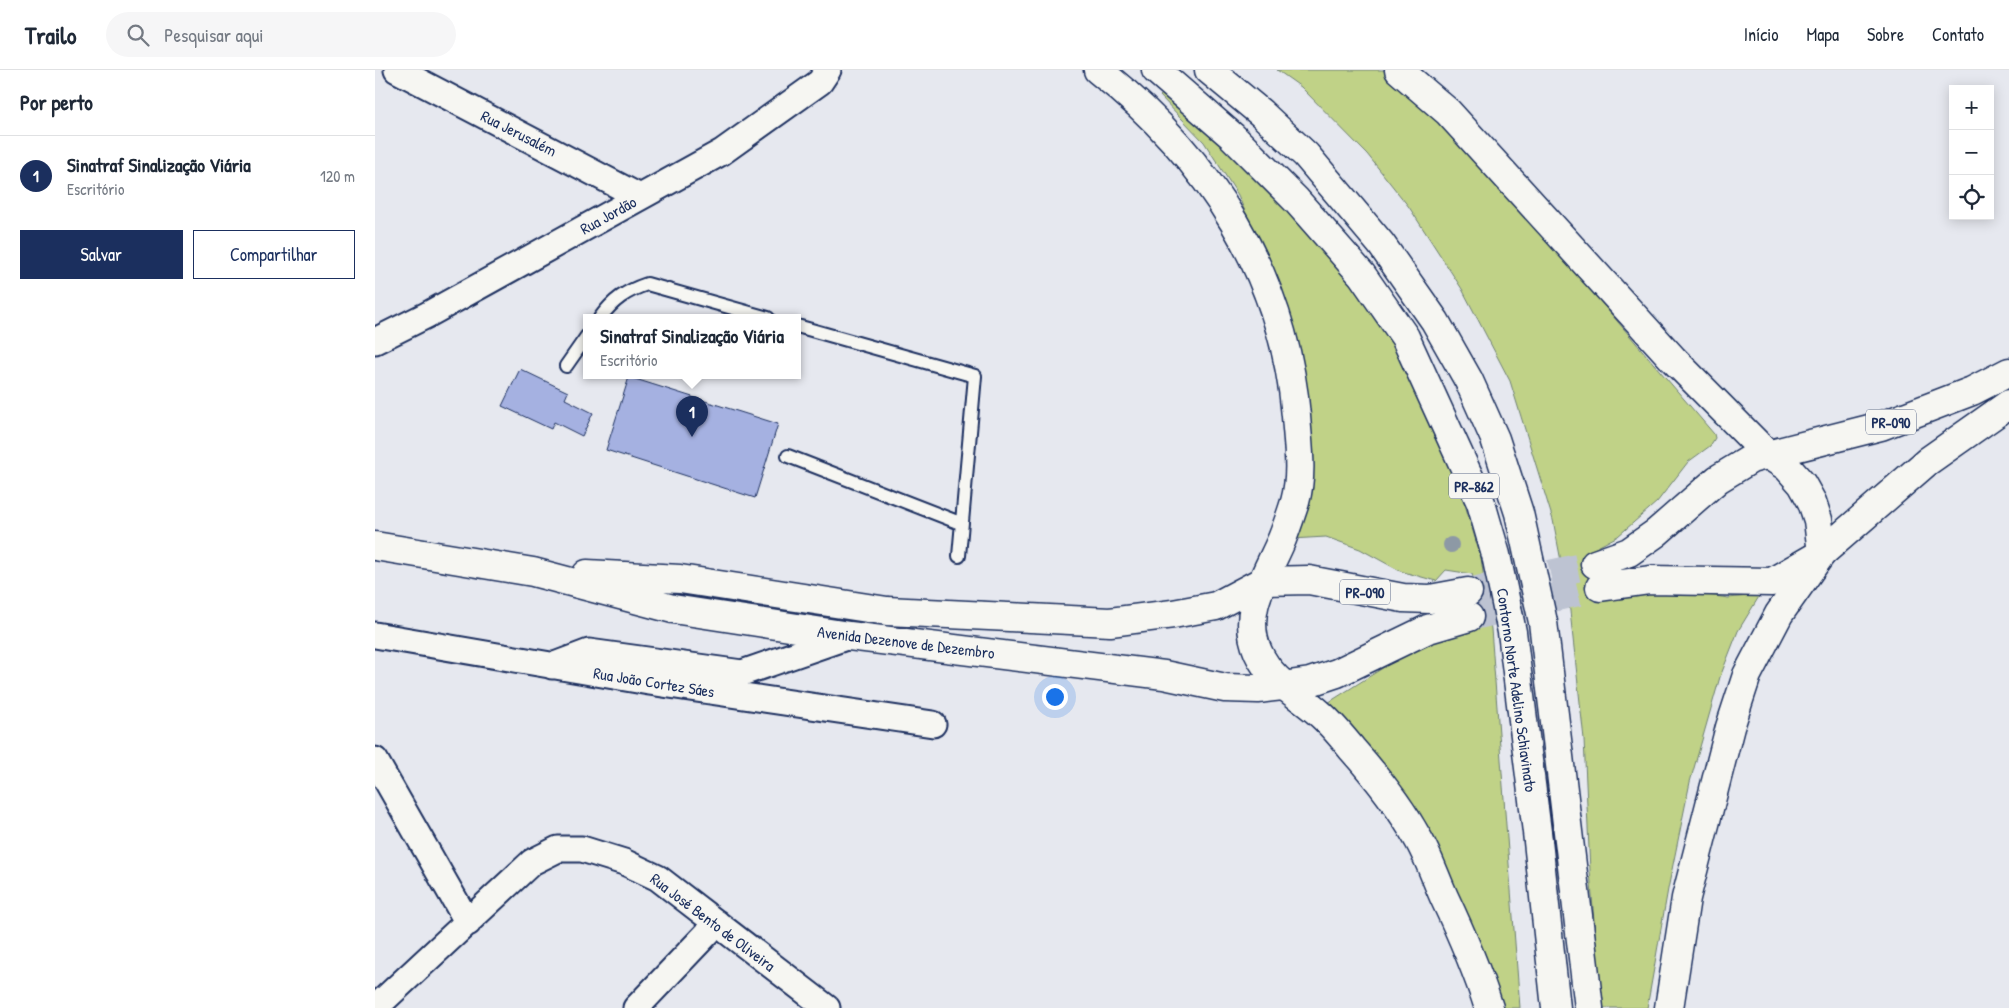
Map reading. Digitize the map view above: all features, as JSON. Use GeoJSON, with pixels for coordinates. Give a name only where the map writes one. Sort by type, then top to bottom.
{"type":"FeatureCollection","features":[{"type":"Feature","properties":{"kind":"main road"},"geometry":{"type":"LineString","coordinates":[[1098,70],[1156,122],[1216,192],[1251,252],[1269,297],[1283,341],[1294,392],[1301,464],[1295,500],[1287,526],[1252,608],[1254,640],[1259,654],[1282,686],[1320,714],[1390,794],[1418,838],[1478,974],[1489,1008]]}},
{"type":"Feature","properties":{"kind":"main road","name":"Contorno Norte Adelino Schiavinato"},"geometry":{"type":"LineString","coordinates":[[1156,70],[1232,136],[1296,200],[1363,275],[1405,336],[1481,503],[1496,555],[1512,632],[1537,832],[1555,1008]]}},
{"type":"Feature","properties":{"kind":"main road","name":"Contorno Norte Adelino Schiavinato"},"geometry":{"type":"LineString","coordinates":[[1209,70],[1261,113],[1306,156],[1381,244],[1435,322],[1469,380],[1495,439],[1519,513],[1543,622],[1589,1008]]}},
{"type":"Feature","properties":{"kind":"main road"},"geometry":{"type":"LineString","coordinates":[[1399,70],[1448,112],[1673,359],[1767,454],[1787,467],[1809,496],[1818,520],[1822,553],[1779,614],[1744,684],[1730,728],[1686,898],[1669,1008]]}},
{"type":"Feature","properties":{"kind":"main road","name":"PR-090"},"geometry":{"type":"LineString","coordinates":[[2009,372],[1972,390],[1899,419],[1751,459],[1718,479],[1656,532],[1597,576],[1651,580],[1772,582],[1822,553],[1928,461],[2009,404]]}},
{"type":"Feature","properties":{"kind":"main road","name":"Avenida Dezenove de Dezembro"},"geometry":{"type":"LineString","coordinates":[[375,546],[533,572],[673,609],[849,636],[1164,675],[1225,688],[1258,689],[1282,686]]}},
{"type":"Feature","properties":{"kind":"main road","name":"Avenida Dezenove de Dezembro"},"geometry":{"type":"LineString","coordinates":[[533,572],[680,579],[887,611],[1110,622],[1216,606],[1263,581]]}},
{"type":"Feature","properties":{"kind":"main road","name":"PR-090"},"geometry":{"type":"LineString","coordinates":[[1263,581],[1309,580],[1403,598],[1430,599],[1469,605],[1428,629],[1337,673],[1310,682],[1282,686]]}},
{"type":"Feature","properties":{"kind":"street","name":"Rua Jerusalém"},"geometry":{"type":"LineString","coordinates":[[397,70],[640,197]]}},
{"type":"Feature","properties":{"kind":"street","name":"Rua Jordão"},"geometry":{"type":"LineString","coordinates":[[375,341],[427,315],[722,152],[820,82],[828,70]]}},
{"type":"Feature","properties":{"kind":"street","name":"Rua João Cortez Sáes"},"geometry":{"type":"LineString","coordinates":[[375,635],[552,666],[933,724]]}},
{"type":"Feature","properties":{"kind":"street"},"geometry":{"type":"LineString","coordinates":[[552,666],[589,652],[742,673],[849,636]]}},
{"type":"Feature","properties":{"kind":"street"},"geometry":{"type":"LineString","coordinates":[[375,760],[469,923]]}},
{"type":"Feature","properties":{"kind":"street","name":"Rua José Bento de Oliveira"},"geometry":{"type":"LineString","coordinates":[[375,1008],[469,923],[532,862],[558,849],[582,849],[624,862],[658,878],[827,1008]]}},
{"type":"Feature","properties":{"kind":"street"},"geometry":{"type":"LineString","coordinates":[[636,1008],[717,923]]}},
{"type":"Feature","properties":{"kind":"lane"},"geometry":{"type":"LineString","coordinates":[[603,314],[611,302],[631,290],[647,284],[755,314]]}},
{"type":"Feature","properties":{"kind":"lane"},"geometry":{"type":"LineString","coordinates":[[801,327],[975,376],[959,556]]}},
{"type":"Feature","properties":{"kind":"lane"},"geometry":{"type":"LineString","coordinates":[[566,366],[583,342]]}},
{"type":"Feature","properties":{"kind":"lane"},"geometry":{"type":"LineString","coordinates":[[788,456],[961,523]]}},
{"type":"Feature","properties":{"kind":"green space"},"geometry":{"type":"Polygon","coordinates":[[[1277,70],[1383,70],[1397,79],[1455,132],[1714,434],[1715,438],[1710,446],[1688,462],[1657,502],[1618,536],[1590,551],[1601,592],[1681,591],[1728,598],[1760,595],[1738,631],[1720,677],[1690,782],[1668,889],[1647,1008],[1601,1008],[1590,871],[1584,739],[1569,602],[1553,520],[1510,381],[1462,289],[1409,207],[1367,154],[1301,87],[1277,70]]]}},
{"type":"Feature","properties":{"kind":"green space"},"geometry":{"type":"Polygon","coordinates":[[[1164,92],[1294,203],[1397,340],[1460,488],[1481,558],[1491,629],[1520,1008],[1493,1008],[1422,837],[1323,706],[1389,664],[1421,640],[1456,630],[1480,606],[1472,574],[1446,570],[1436,581],[1400,571],[1360,549],[1326,537],[1291,539],[1276,285],[1238,195],[1204,142],[1160,96],[1164,92]]]}},
{"type":"Feature","properties":{"kind":"building"},"geometry":{"type":"Polygon","coordinates":[[[520,369],[568,392],[565,399],[593,413],[582,436],[554,422],[551,429],[502,406],[520,369]]]}},
{"type":"Feature","properties":{"kind":"building"},"geometry":{"type":"Polygon","coordinates":[[[628,379],[635,379],[778,424],[755,498],[606,450],[628,379]]]}},
{"type":"Feature","properties":{"kind":"tunnel"},"geometry":{"type":"LineString","coordinates":[[1468,592],[1595,564]]}},
{"type":"Feature","properties":{"kind":"tunnel"},"geometry":{"type":"LineString","coordinates":[[1469,617],[1600,587]]}},
{"type":"Feature","properties":{"kind":"place","name":"Sinatraf Sinalização Viária"},"geometry":{"type":"Point","coordinates":[692,437]}}]}
